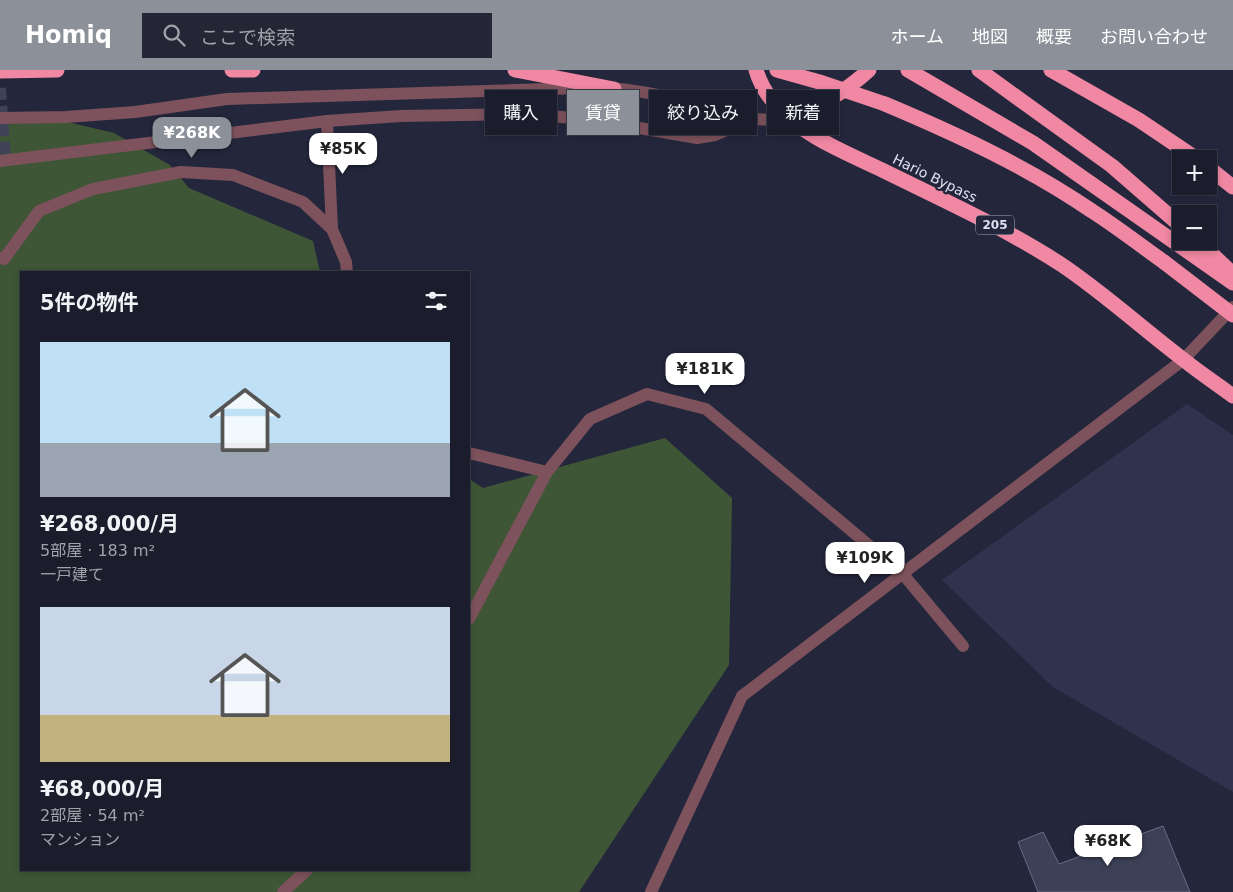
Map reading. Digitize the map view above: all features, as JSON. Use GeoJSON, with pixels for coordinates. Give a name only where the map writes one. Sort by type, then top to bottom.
{"type":"FeatureCollection","features":[{"type":"Feature","properties":{"kind":"highway"},"geometry":{"type":"LineString","coordinates":[[0,71],[57,70]]}},
{"type":"Feature","properties":{"kind":"highway"},"geometry":{"type":"LineString","coordinates":[[232,70],[253,70]]}},
{"type":"Feature","properties":{"kind":"highway"},"geometry":{"type":"LineString","coordinates":[[515,70],[614,89]]}},
{"type":"Feature","properties":{"kind":"highway","name":"Hario Bypass"},"geometry":{"type":"LineString","coordinates":[[756,70],[759,82],[767,94]]}},
{"type":"Feature","properties":{"kind":"highway"},"geometry":{"type":"LineString","coordinates":[[777,70],[823,82],[885,104],[951,132],[1021,168],[1091,210],[1164,262],[1233,315]]}},
{"type":"Feature","properties":{"kind":"highway"},"geometry":{"type":"LineString","coordinates":[[839,94],[869,70]]}},
{"type":"Feature","properties":{"kind":"highway"},"geometry":{"type":"LineString","coordinates":[[908,70],[1033,143],[1233,283]]}},
{"type":"Feature","properties":{"kind":"highway"},"geometry":{"type":"LineString","coordinates":[[979,70],[1112,166],[1172,218]]}},
{"type":"Feature","properties":{"kind":"highway"},"geometry":{"type":"LineString","coordinates":[[1051,70],[1139,120],[1184,150]]}},
{"type":"Feature","properties":{"kind":"highway","name":"Hario Bypass"},"geometry":{"type":"LineString","coordinates":[[814,135],[827,144],[987,220],[1062,266],[1131,316],[1183,360],[1233,396]]}},
{"type":"Feature","properties":{"kind":"highway"},"geometry":{"type":"LineString","coordinates":[[1217,174],[1233,187]]}},
{"type":"Feature","properties":{"kind":"highway"},"geometry":{"type":"LineString","coordinates":[[1208,250],[1233,274]]}},
{"type":"Feature","properties":{"kind":"street"},"geometry":{"type":"LineString","coordinates":[[0,118],[135,112],[226,99],[568,87],[614,89],[649,94]]}},
{"type":"Feature","properties":{"kind":"street"},"geometry":{"type":"LineString","coordinates":[[0,161],[327,121],[400,116],[520,114],[588,119],[649,130]]}},
{"type":"Feature","properties":{"kind":"street"},"geometry":{"type":"LineString","coordinates":[[327,121],[332,229],[346,262],[347,271]]}},
{"type":"Feature","properties":{"kind":"street"},"geometry":{"type":"LineString","coordinates":[[680,135],[697,138],[716,135]]}},
{"type":"Feature","properties":{"kind":"street"},"geometry":{"type":"LineString","coordinates":[[0,258],[4,259],[39,211],[93,189],[181,172],[233,175],[303,202],[332,229]]}},
{"type":"Feature","properties":{"kind":"street"},"geometry":{"type":"LineString","coordinates":[[651,892],[742,696],[1183,360],[1233,307]]}},
{"type":"Feature","properties":{"kind":"street"},"geometry":{"type":"LineString","coordinates":[[470,617],[547,472],[590,418],[648,394],[706,410],[902,573],[962,646]]}},
{"type":"Feature","properties":{"kind":"street"},"geometry":{"type":"LineString","coordinates":[[470,453],[547,472]]}},
{"type":"Feature","properties":{"kind":"street"},"geometry":{"type":"LineString","coordinates":[[283,892],[306,871]]}},
{"type":"Feature","properties":{"kind":"shaded area"},"geometry":{"type":"Polygon","coordinates":[[[1187,404],[1233,435],[1233,792],[1053,687],[942,580],[1187,404]]]}},
{"type":"Feature","properties":{"kind":"green space"},"geometry":{"type":"Polygon","coordinates":[[[38,115],[114,133],[170,165],[189,188],[313,241],[320,271],[20,271],[20,871],[470,871],[470,480],[483,488],[665,438],[732,498],[729,665],[579,892],[0,892],[0,123],[38,115]]]}},
{"type":"Feature","properties":{"kind":"building"},"geometry":{"type":"Polygon","coordinates":[[[1163,826],[1190,892],[1038,892],[1018,842],[1043,832],[1059,864],[1163,826]]]}},
{"type":"Feature","properties":{"kind":"tunnel"},"geometry":{"type":"LineString","coordinates":[[0,88],[5,161]]}}]}
